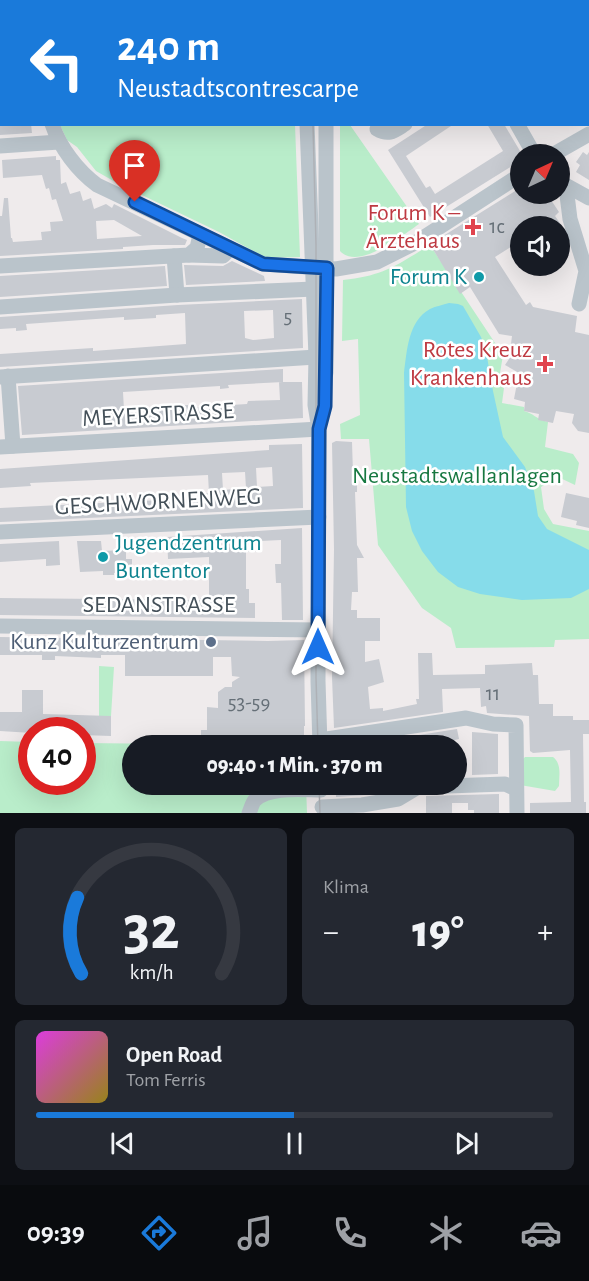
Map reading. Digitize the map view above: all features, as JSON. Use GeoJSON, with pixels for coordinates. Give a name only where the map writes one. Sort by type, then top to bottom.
{"type":"FeatureCollection","features":[{"type":"Feature","properties":{"kind":"street"},"geometry":{"type":"LineString","coordinates":[[53,126],[59,142],[84,176],[97,185],[263,264],[344,269],[377,262],[456,223],[510,182]]}},
{"type":"Feature","properties":{"kind":"street"},"geometry":{"type":"LineString","coordinates":[[307,126],[319,268],[325,406],[319,429]]}},
{"type":"Feature","properties":{"kind":"street"},"geometry":{"type":"LineString","coordinates":[[320,735],[319,429],[315,405],[314,289],[319,268],[326,126]]}},
{"type":"Feature","properties":{"kind":"street"},"geometry":{"type":"LineString","coordinates":[[377,129],[384,133],[392,132],[402,126]]}},
{"type":"Feature","properties":{"kind":"street"},"geometry":{"type":"LineString","coordinates":[[518,126],[528,144]]}},
{"type":"Feature","properties":{"kind":"street"},"geometry":{"type":"LineString","coordinates":[[570,145],[589,134]]}},
{"type":"Feature","properties":{"kind":"street"},"geometry":{"type":"LineString","coordinates":[[0,146],[59,142]]}},
{"type":"Feature","properties":{"kind":"street"},"geometry":{"type":"LineString","coordinates":[[570,188],[589,198]]}},
{"type":"Feature","properties":{"kind":"street"},"geometry":{"type":"LineString","coordinates":[[567,204],[586,271],[579,304]]}},
{"type":"Feature","properties":{"kind":"street"},"geometry":{"type":"LineString","coordinates":[[181,256],[197,248],[200,235]]}},
{"type":"Feature","properties":{"kind":"street"},"geometry":{"type":"LineString","coordinates":[[0,266],[181,256],[223,256],[230,249]]}},
{"type":"Feature","properties":{"kind":"street"},"geometry":{"type":"LineString","coordinates":[[177,295],[181,256]]}},
{"type":"Feature","properties":{"kind":"street"},"geometry":{"type":"LineString","coordinates":[[0,307],[177,295],[314,289]]}},
{"type":"Feature","properties":{"kind":"street"},"geometry":{"type":"LineString","coordinates":[[6,447],[4,376],[316,357]]}},
{"type":"Feature","properties":{"kind":"street","name":"MEYERSTRASSE"},"geometry":{"type":"LineString","coordinates":[[6,447],[319,429]]}},
{"type":"Feature","properties":{"kind":"street","name":"GESCHWORNENWEG"},"geometry":{"type":"LineString","coordinates":[[0,532],[319,517]]}},
{"type":"Feature","properties":{"kind":"street","name":"SEDANSTRASSE"},"geometry":{"type":"LineString","coordinates":[[0,626],[319,630]]}},
{"type":"Feature","properties":{"kind":"street"},"geometry":{"type":"LineString","coordinates":[[367,735],[466,718],[493,724],[516,725],[517,813]]}},
{"type":"Feature","properties":{"kind":"street"},"geometry":{"type":"LineString","coordinates":[[321,795],[322,810],[398,799],[418,787],[505,784],[516,789]]}},
{"type":"Feature","properties":{"kind":"street"},"geometry":{"type":"LineString","coordinates":[[249,813],[254,801],[266,795]]}},
{"type":"Feature","properties":{"kind":"green space"},"geometry":{"type":"Polygon","coordinates":[[[60,126],[295,126],[300,257],[266,258],[96,171],[77,147],[67,140],[60,126]]]}},
{"type":"Feature","properties":{"kind":"green space"},"geometry":{"type":"Polygon","coordinates":[[[340,126],[351,126],[419,224],[392,243],[369,254],[358,257],[348,256],[340,251],[340,126]]]}},
{"type":"Feature","properties":{"kind":"green space","name":"Neustadtswallanlagen"},"geometry":{"type":"Polygon","coordinates":[[[430,245],[503,355],[500,373],[507,375],[506,378],[502,377],[500,386],[504,388],[502,403],[524,407],[524,411],[548,422],[545,447],[573,454],[579,463],[575,485],[558,477],[541,487],[544,509],[553,524],[589,531],[589,639],[555,640],[554,647],[456,648],[451,628],[422,608],[378,545],[369,439],[341,439],[340,424],[360,415],[358,339],[342,341],[343,280],[369,276],[399,264],[430,245]]]}},
{"type":"Feature","properties":{"kind":"green space"},"geometry":{"type":"Polygon","coordinates":[[[99,666],[114,667],[111,716],[99,716],[99,666]]]}},
{"type":"Feature","properties":{"kind":"green space"},"geometry":{"type":"Polygon","coordinates":[[[0,741],[18,742],[18,795],[96,795],[96,743],[122,743],[122,795],[306,795],[307,813],[0,813],[0,741]]]}},
{"type":"Feature","properties":{"kind":"green space"},"geometry":{"type":"Polygon","coordinates":[[[525,757],[553,757],[556,760],[559,767],[559,786],[555,791],[520,785],[519,763],[525,757]]]}},
{"type":"Feature","properties":{"kind":"water"},"geometry":{"type":"Polygon","coordinates":[[[449,303],[463,306],[481,337],[486,351],[503,437],[525,467],[534,491],[538,516],[547,529],[589,550],[589,589],[571,598],[522,600],[480,594],[458,587],[438,572],[422,551],[412,531],[406,507],[404,373],[406,355],[417,321],[430,309],[449,303]]]}},
{"type":"Feature","properties":{"kind":"building"},"geometry":{"type":"Polygon","coordinates":[[[0,126],[31,126],[32,133],[0,135],[0,126]]]}},
{"type":"Feature","properties":{"kind":"building"},"geometry":{"type":"Polygon","coordinates":[[[425,126],[451,126],[406,156],[426,188],[430,186],[435,194],[503,151],[488,126],[505,126],[516,144],[510,144],[510,167],[430,217],[388,150],[425,126]]]}},
{"type":"Feature","properties":{"kind":"building"},"geometry":{"type":"Polygon","coordinates":[[[583,152],[587,155],[589,152],[589,180],[576,172],[580,165],[576,162],[583,152]]]}},
{"type":"Feature","properties":{"kind":"building"},"geometry":{"type":"Polygon","coordinates":[[[56,156],[56,160],[60,160],[61,184],[66,182],[70,194],[80,191],[83,201],[91,198],[94,209],[106,204],[112,208],[114,204],[187,240],[185,245],[153,245],[123,247],[123,249],[0,256],[0,216],[2,216],[4,198],[8,198],[13,242],[42,240],[41,232],[51,231],[50,222],[63,221],[56,199],[52,200],[42,175],[3,178],[2,160],[56,156]],[[114,220],[96,221],[97,239],[142,236],[114,220]]]}},
{"type":"Feature","properties":{"kind":"building"},"geometry":{"type":"Polygon","coordinates":[[[510,194],[510,204],[554,204],[559,212],[555,216],[510,216],[510,247],[495,257],[526,305],[530,302],[533,307],[577,316],[575,332],[589,335],[589,433],[578,431],[572,423],[574,414],[556,411],[553,423],[538,420],[539,414],[524,411],[525,402],[514,399],[519,373],[505,365],[509,359],[512,336],[499,334],[470,287],[460,294],[431,246],[441,240],[440,238],[510,194]]]}},
{"type":"Feature","properties":{"kind":"building"},"geometry":{"type":"Polygon","coordinates":[[[232,261],[264,276],[265,281],[186,285],[184,265],[223,266],[232,261]]]}},
{"type":"Feature","properties":{"kind":"building"},"geometry":{"type":"Polygon","coordinates":[[[165,266],[167,286],[0,297],[0,276],[165,266]]]}},
{"type":"Feature","properties":{"kind":"building"},"geometry":{"type":"Polygon","coordinates":[[[302,299],[303,348],[0,367],[0,354],[93,348],[93,351],[186,344],[185,313],[156,315],[156,318],[124,320],[124,317],[26,324],[27,330],[16,331],[16,328],[0,329],[0,317],[302,299]],[[273,310],[244,311],[245,338],[253,340],[274,338],[273,310]]]}},
{"type":"Feature","properties":{"kind":"building"},"geometry":{"type":"Polygon","coordinates":[[[283,369],[283,382],[302,382],[303,418],[22,435],[18,386],[283,369]],[[279,382],[228,385],[229,388],[220,389],[220,386],[123,392],[124,410],[126,412],[173,409],[173,406],[188,405],[188,408],[280,400],[279,382]]]}},
{"type":"Feature","properties":{"kind":"building"},"geometry":{"type":"Polygon","coordinates":[[[352,442],[353,474],[357,474],[357,492],[355,492],[357,545],[364,558],[357,558],[358,592],[352,592],[351,610],[357,610],[357,618],[380,618],[380,641],[365,641],[365,662],[379,659],[384,682],[368,687],[370,709],[383,708],[383,711],[417,704],[416,699],[419,699],[418,653],[432,653],[433,675],[485,674],[485,665],[532,663],[533,675],[538,675],[539,704],[553,704],[553,716],[573,716],[573,720],[589,720],[589,734],[583,734],[586,813],[530,813],[530,803],[571,802],[570,750],[533,753],[530,751],[529,716],[487,713],[486,706],[481,707],[480,688],[442,689],[443,712],[334,728],[332,443],[352,442]]]}},
{"type":"Feature","properties":{"kind":"building"},"geometry":{"type":"Polygon","coordinates":[[[302,444],[303,508],[0,522],[0,508],[201,498],[201,493],[209,493],[208,475],[30,483],[31,486],[0,488],[0,469],[269,450],[269,445],[302,444]],[[272,467],[256,468],[257,487],[273,486],[272,467]],[[245,472],[222,473],[223,490],[246,488],[245,472]]]}},
{"type":"Feature","properties":{"kind":"building"},"geometry":{"type":"Polygon","coordinates":[[[566,493],[589,498],[589,528],[576,525],[577,521],[561,517],[566,493]]]}},
{"type":"Feature","properties":{"kind":"building"},"geometry":{"type":"Polygon","coordinates":[[[302,528],[303,620],[282,620],[281,583],[276,583],[275,564],[281,564],[281,540],[260,541],[260,551],[246,552],[246,589],[249,589],[249,603],[255,603],[255,618],[0,615],[0,598],[200,600],[200,598],[209,598],[209,557],[168,559],[167,537],[302,528]]]}},
{"type":"Feature","properties":{"kind":"building"},"geometry":{"type":"Polygon","coordinates":[[[59,541],[60,565],[46,566],[46,559],[0,562],[0,544],[59,541]]]}},
{"type":"Feature","properties":{"kind":"building","name":"Jugendzentrum Buntentor"},"geometry":{"type":"Polygon","coordinates":[[[77,541],[101,541],[102,551],[126,550],[126,559],[132,559],[132,570],[114,573],[114,575],[103,575],[103,571],[80,572],[77,541]]]}},
{"type":"Feature","properties":{"kind":"building"},"geometry":{"type":"Polygon","coordinates":[[[0,637],[304,640],[304,735],[201,735],[201,730],[207,730],[207,707],[218,708],[218,692],[225,687],[232,687],[232,682],[240,677],[232,676],[231,657],[213,657],[213,676],[125,676],[125,655],[101,655],[101,658],[55,656],[55,660],[42,660],[42,655],[0,655],[0,637]]]}},
{"type":"Feature","properties":{"kind":"building"},"geometry":{"type":"Polygon","coordinates":[[[22,690],[43,690],[43,714],[111,716],[111,736],[96,735],[96,717],[18,717],[18,732],[0,731],[0,712],[22,712],[22,690]]]}},
{"type":"Feature","properties":{"kind":"building"},"geometry":{"type":"Polygon","coordinates":[[[457,729],[458,735],[419,735],[457,729]]]}},
{"type":"Feature","properties":{"kind":"building"},"geometry":{"type":"Polygon","coordinates":[[[472,732],[498,734],[498,774],[472,775],[472,732]]]}},
{"type":"Feature","properties":{"kind":"building"},"geometry":{"type":"Polygon","coordinates":[[[499,794],[499,813],[474,813],[474,810],[468,810],[468,803],[452,803],[452,813],[426,813],[426,796],[499,794]]]}},
{"type":"Feature","properties":{"kind":"building"},"geometry":{"type":"Polygon","coordinates":[[[336,795],[365,795],[336,797],[336,795]]]}},
{"type":"Feature","properties":{"kind":"tram line"},"geometry":{"type":"LineString","coordinates":[[313,126],[316,245],[318,735]]}},
{"type":"Feature","properties":{"kind":"tram line"},"geometry":{"type":"LineString","coordinates":[[319,795],[320,813]]}},
{"type":"Feature","properties":{"kind":"place","name":"Forum K – Ärztehaus"},"geometry":{"type":"Point","coordinates":[473,227]}},
{"type":"Feature","properties":{"kind":"place","name":"Forum K"},"geometry":{"type":"Point","coordinates":[479,277]}},
{"type":"Feature","properties":{"kind":"place","name":"Rotes Kreuz Krankenhaus"},"geometry":{"type":"Point","coordinates":[545,364]}},
{"type":"Feature","properties":{"kind":"place","name":"Jugendzentrum Buntentor"},"geometry":{"type":"Point","coordinates":[103,557]}},
{"type":"Feature","properties":{"kind":"place","name":"Kunz Kulturzentrum"},"geometry":{"type":"Point","coordinates":[211,642]}},
{"type":"Feature","properties":{"kind":"route"},"geometry":{"type":"LineString","coordinates":[[135,202],[263,264],[327,268],[325,406],[319,429],[318,647]]}}]}
